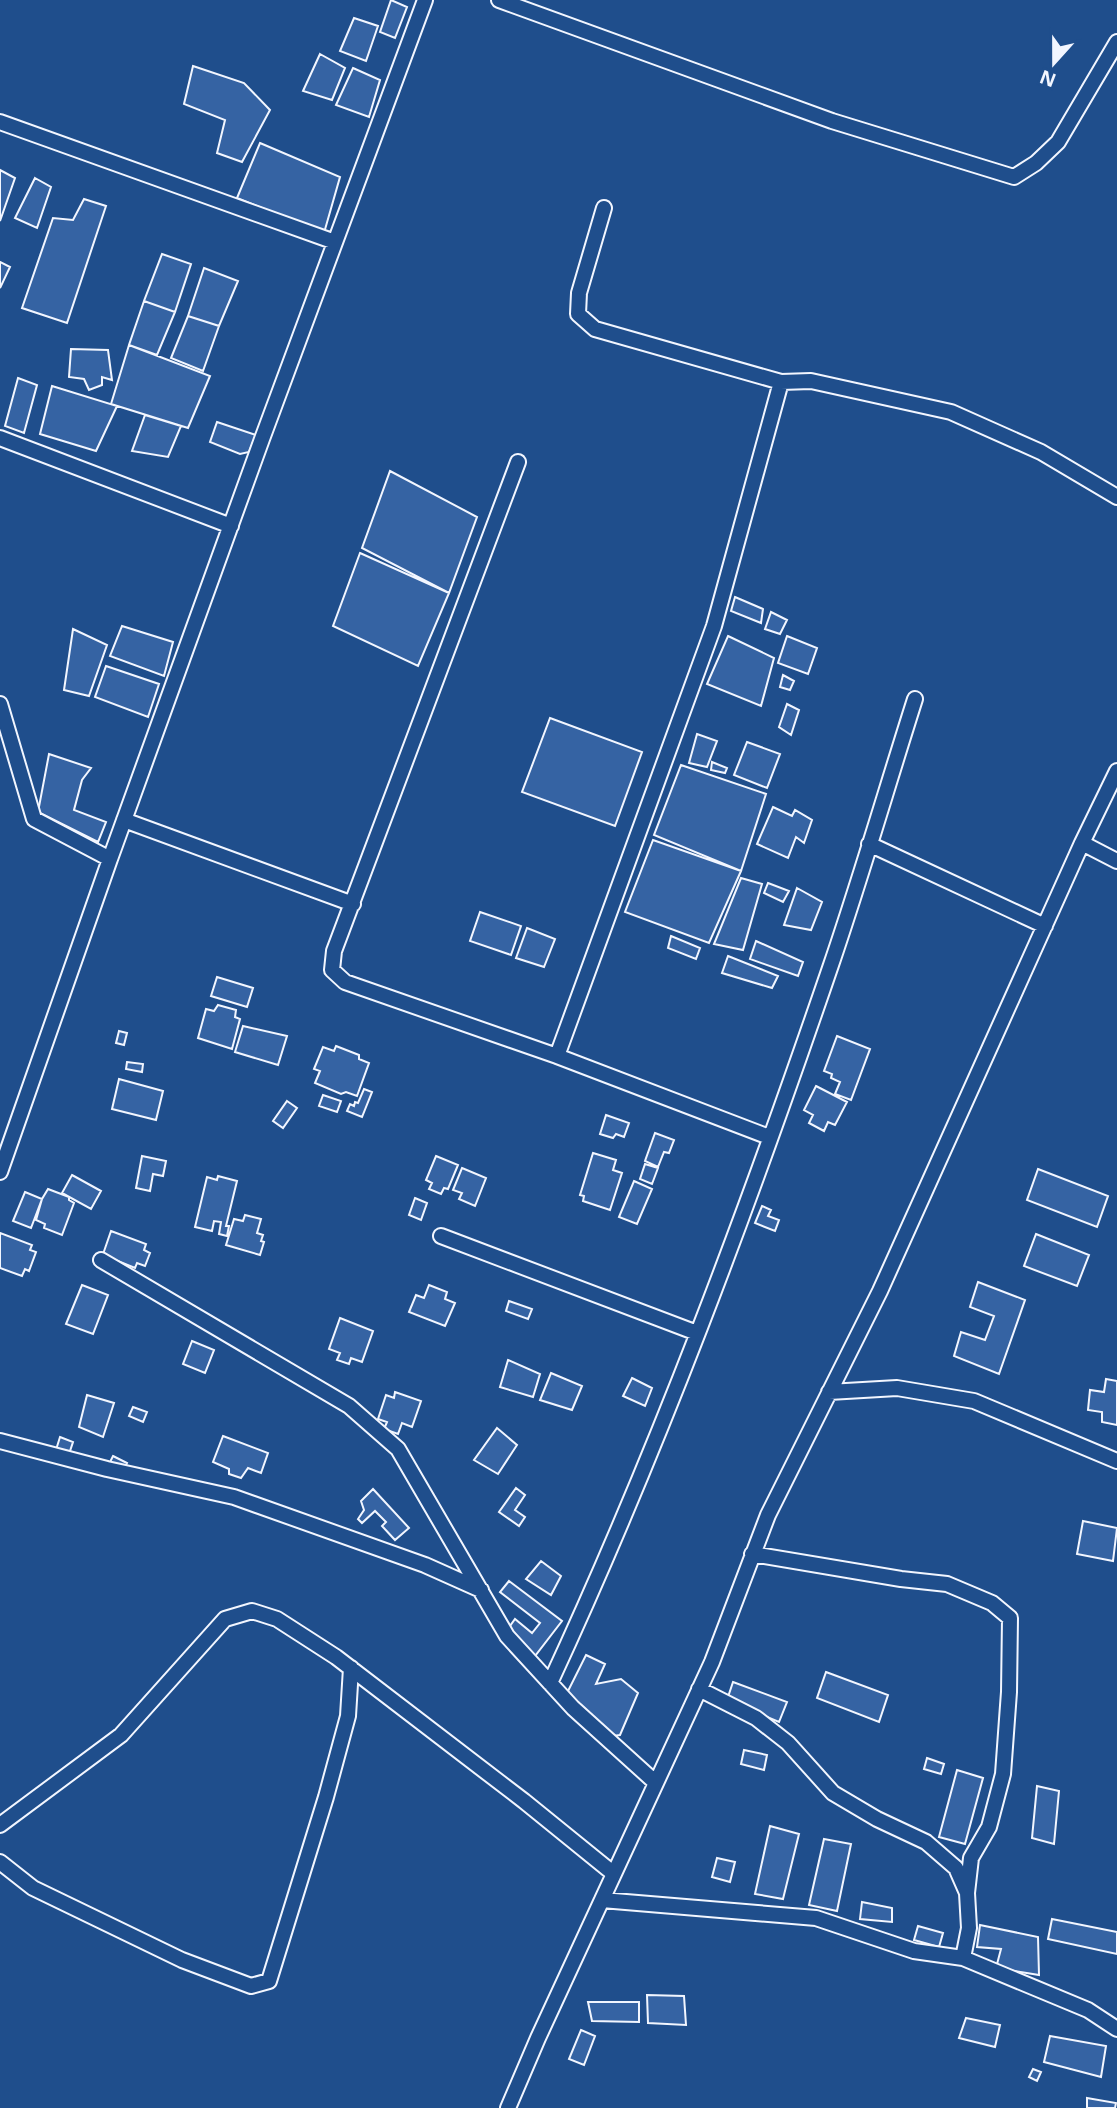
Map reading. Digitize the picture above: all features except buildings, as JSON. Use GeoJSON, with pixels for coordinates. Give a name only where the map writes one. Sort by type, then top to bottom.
{"type":"FeatureCollection","features":[{"type":"Feature","properties":{"kind":"street"},"geometry":{"type":"LineString","coordinates":[[0,1172],[230,526],[425,0]]}},
{"type":"Feature","properties":{"kind":"street"},"geometry":{"type":"LineString","coordinates":[[499,0],[832,121],[1014,177],[1036,163],[1058,142],[1117,42]]}},
{"type":"Feature","properties":{"kind":"street"},"geometry":{"type":"LineString","coordinates":[[0,122],[335,242]]}},
{"type":"Feature","properties":{"kind":"street"},"geometry":{"type":"LineString","coordinates":[[604,208],[579,293],[578,314],[595,329],[781,382],[811,381],[951,412],[1041,452],[1117,497]]}},
{"type":"Feature","properties":{"kind":"street"},"geometry":{"type":"LineString","coordinates":[[557,1056],[714,626],[781,382]]}},
{"type":"Feature","properties":{"kind":"street"},"geometry":{"type":"LineString","coordinates":[[0,438],[230,526]]}},
{"type":"Feature","properties":{"kind":"street"},"geometry":{"type":"LineString","coordinates":[[519,462],[334,951],[332,970],[345,982],[557,1056],[769,1137]]}},
{"type":"Feature","properties":{"kind":"street"},"geometry":{"type":"LineString","coordinates":[[550,1683],[599,1578],[697,1333],[831,965],[915,699]]}},
{"type":"Feature","properties":{"kind":"street"},"geometry":{"type":"LineString","coordinates":[[0,704],[34,819],[110,859]]}},
{"type":"Feature","properties":{"kind":"street"},"geometry":{"type":"LineString","coordinates":[[508,2108],[699,1689],[768,1515],[880,1291],[1117,771]]}},
{"type":"Feature","properties":{"kind":"street"},"geometry":{"type":"LineString","coordinates":[[124,820],[353,904]]}},
{"type":"Feature","properties":{"kind":"street"},"geometry":{"type":"LineString","coordinates":[[1082,843],[1117,861]]}},
{"type":"Feature","properties":{"kind":"street"},"geometry":{"type":"LineString","coordinates":[[869,844],[1045,926]]}},
{"type":"Feature","properties":{"kind":"street"},"geometry":{"type":"LineString","coordinates":[[441,1236],[697,1333]]}},
{"type":"Feature","properties":{"kind":"street"},"geometry":{"type":"LineString","coordinates":[[101,1260],[349,1406],[398,1449],[507,1636],[573,1708],[656,1783]]}},
{"type":"Feature","properties":{"kind":"street"},"geometry":{"type":"LineString","coordinates":[[829,1392],[897,1388],[974,1401],[1117,1461]]}},
{"type":"Feature","properties":{"kind":"street"},"geometry":{"type":"LineString","coordinates":[[0,1441],[234,1497],[425,1565],[481,1590]]}},
{"type":"Feature","properties":{"kind":"street"},"geometry":{"type":"LineString","coordinates":[[752,1554],[947,1584],[992,1603],[1010,1618],[1009,1692],[1003,1774],[989,1827],[971,1858],[967,1893],[969,1928],[963,1958]]}},
{"type":"Feature","properties":{"kind":"street"},"geometry":{"type":"LineString","coordinates":[[0,1825],[121,1735],[225,1619],[252,1611],[277,1619],[351,1668],[614,1874]]}},
{"type":"Feature","properties":{"kind":"street"},"geometry":{"type":"LineString","coordinates":[[0,1862],[33,1888],[182,1960],[251,1986],[269,1981],[348,1716],[351,1668]]}},
{"type":"Feature","properties":{"kind":"street"},"geometry":{"type":"LineString","coordinates":[[699,1689],[756,1718],[788,1743],[833,1793],[877,1819],[926,1842],[956,1868],[967,1893]]}},
{"type":"Feature","properties":{"kind":"street"},"geometry":{"type":"LineString","coordinates":[[602,1900],[816,1918],[915,1951],[963,1958],[1088,2010],[1117,2029]]}}]}
